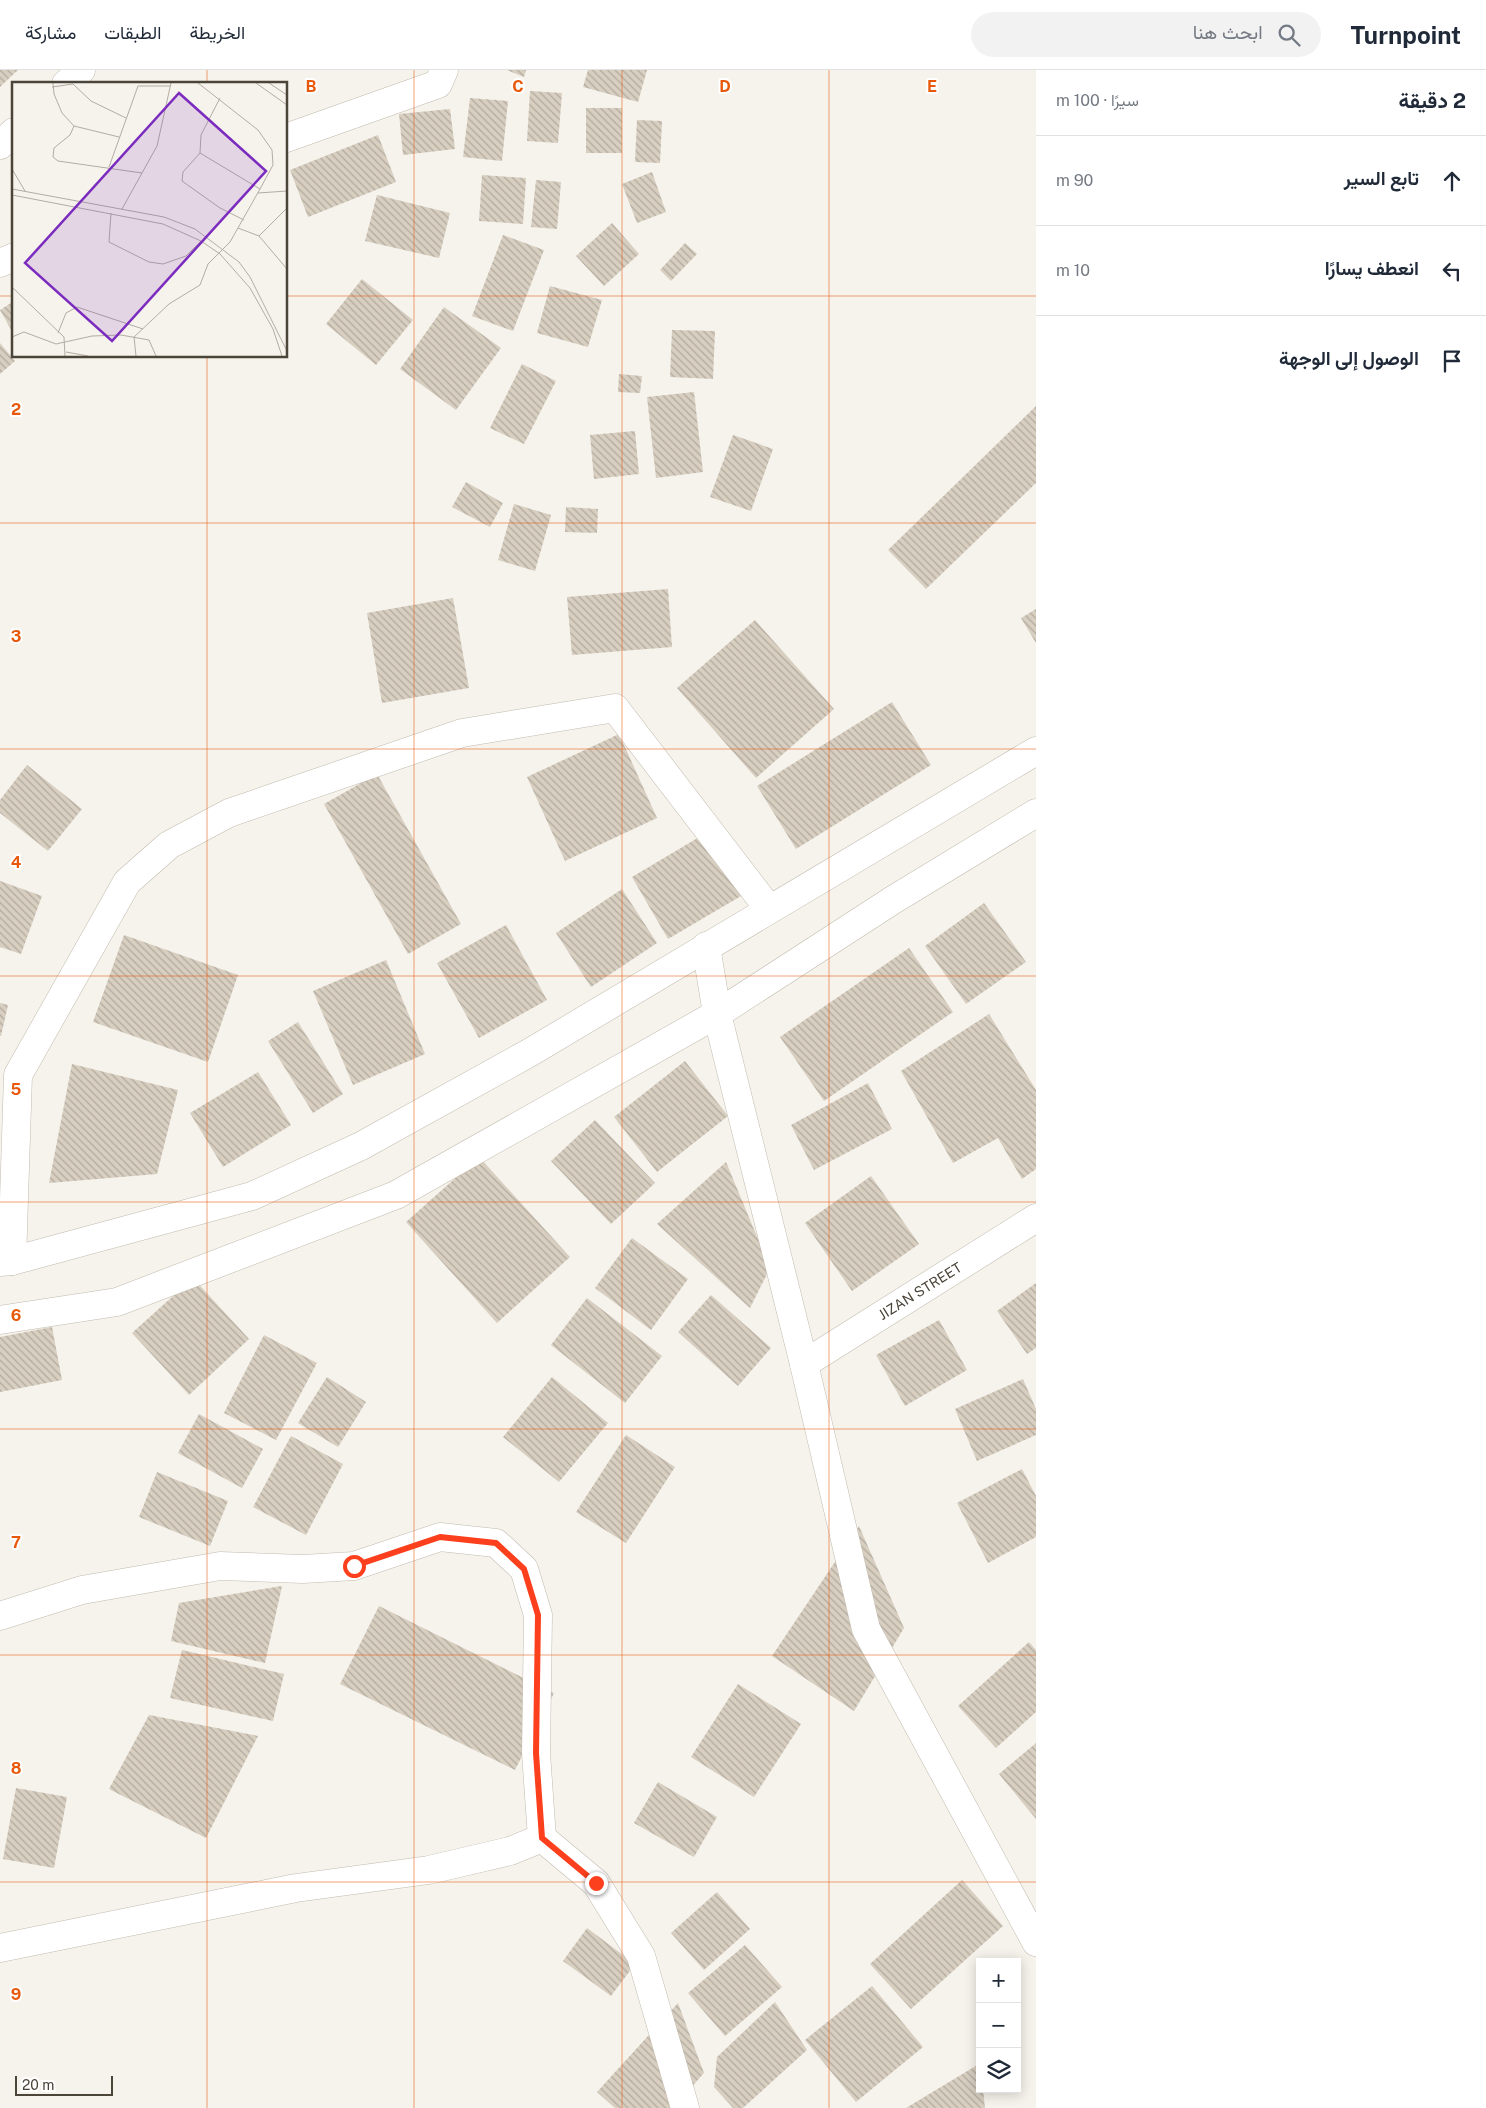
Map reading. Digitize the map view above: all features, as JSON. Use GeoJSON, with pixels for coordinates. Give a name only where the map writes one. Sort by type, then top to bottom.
{"type":"FeatureCollection","features":[{"type":"Feature","properties":{"kind":"street"},"geometry":{"type":"LineString","coordinates":[[68,82],[81,70]]}},
{"type":"Feature","properties":{"kind":"street"},"geometry":{"type":"LineString","coordinates":[[288,137],[438,84],[444,70]]}},
{"type":"Feature","properties":{"kind":"street"},"geometry":{"type":"LineString","coordinates":[[0,144],[12,134]]}},
{"type":"Feature","properties":{"kind":"street"},"geometry":{"type":"LineString","coordinates":[[0,263],[12,258]]}},
{"type":"Feature","properties":{"kind":"street"},"geometry":{"type":"LineString","coordinates":[[769,909],[615,708],[462,733],[229,813],[169,845],[127,882],[18,1075],[6,1261],[252,1196],[361,1146],[529,1053],[1036,751]]}},
{"type":"Feature","properties":{"kind":"street"},"geometry":{"type":"LineString","coordinates":[[0,1320],[117,1302],[396,1196],[717,1014],[893,900],[1036,812]]}},
{"type":"Feature","properties":{"kind":"street"},"geometry":{"type":"LineString","coordinates":[[706,946],[717,1014],[804,1364],[866,1628],[1036,1942]]}},
{"type":"Feature","properties":{"kind":"street","name":"JIZAN STREET"},"geometry":{"type":"LineString","coordinates":[[804,1364],[1036,1218]]}},
{"type":"Feature","properties":{"kind":"street"},"geometry":{"type":"LineString","coordinates":[[0,1616],[82,1590],[220,1566],[303,1569],[354,1566],[440,1537],[496,1543],[524,1569],[538,1615],[536,1753],[542,1838],[596,1883],[641,1956],[685,2108]]}},
{"type":"Feature","properties":{"kind":"street"},"geometry":{"type":"LineString","coordinates":[[0,1948],[296,1888],[429,1870],[510,1851],[542,1838]]}},
{"type":"Feature","properties":{"kind":"building"},"geometry":{"type":"Polygon","coordinates":[[[0,70],[18,70],[0,87],[0,70]]]}},
{"type":"Feature","properties":{"kind":"building"},"geometry":{"type":"Polygon","coordinates":[[[507,70],[526,70],[524,77],[507,70]]]}},
{"type":"Feature","properties":{"kind":"building"},"geometry":{"type":"Polygon","coordinates":[[[588,70],[647,70],[638,102],[583,87],[588,70]]]}},
{"type":"Feature","properties":{"kind":"building"},"geometry":{"type":"Polygon","coordinates":[[[530,91],[562,93],[558,143],[527,141],[530,91]]]}},
{"type":"Feature","properties":{"kind":"building"},"geometry":{"type":"Polygon","coordinates":[[[470,98],[508,101],[502,161],[463,157],[470,98]]]}},
{"type":"Feature","properties":{"kind":"building"},"geometry":{"type":"Polygon","coordinates":[[[586,108],[622,108],[622,153],[586,153],[586,108]]]}},
{"type":"Feature","properties":{"kind":"building"},"geometry":{"type":"Polygon","coordinates":[[[450,109],[455,149],[403,155],[399,114],[450,109]]]}},
{"type":"Feature","properties":{"kind":"building"},"geometry":{"type":"Polygon","coordinates":[[[637,120],[662,121],[660,163],[635,162],[637,120]]]}},
{"type":"Feature","properties":{"kind":"building"},"geometry":{"type":"Polygon","coordinates":[[[378,135],[396,182],[308,217],[290,170],[378,135]]]}},
{"type":"Feature","properties":{"kind":"building"},"geometry":{"type":"Polygon","coordinates":[[[652,172],[666,212],[637,223],[622,184],[652,172]]]}},
{"type":"Feature","properties":{"kind":"building"},"geometry":{"type":"Polygon","coordinates":[[[482,175],[526,178],[523,224],[479,221],[482,175]]]}},
{"type":"Feature","properties":{"kind":"building"},"geometry":{"type":"Polygon","coordinates":[[[536,180],[561,182],[557,229],[531,227],[536,180]]]}},
{"type":"Feature","properties":{"kind":"building"},"geometry":{"type":"Polygon","coordinates":[[[377,195],[450,213],[439,258],[365,241],[377,195]]]}},
{"type":"Feature","properties":{"kind":"building"},"geometry":{"type":"Polygon","coordinates":[[[612,223],[639,254],[604,286],[576,256],[612,223]]]}},
{"type":"Feature","properties":{"kind":"building"},"geometry":{"type":"Polygon","coordinates":[[[503,235],[544,250],[513,331],[472,316],[503,235]]]}},
{"type":"Feature","properties":{"kind":"building"},"geometry":{"type":"Polygon","coordinates":[[[685,243],[697,254],[671,281],[660,270],[685,243]]]}},
{"type":"Feature","properties":{"kind":"building"},"geometry":{"type":"Polygon","coordinates":[[[362,279],[413,320],[376,365],[326,324],[362,279]]]}},
{"type":"Feature","properties":{"kind":"building"},"geometry":{"type":"Polygon","coordinates":[[[550,286],[602,300],[588,347],[537,333],[550,286]]]}},
{"type":"Feature","properties":{"kind":"building"},"geometry":{"type":"Polygon","coordinates":[[[12,302],[12,331],[0,310],[12,302]]]}},
{"type":"Feature","properties":{"kind":"building"},"geometry":{"type":"Polygon","coordinates":[[[444,307],[501,348],[456,410],[400,369],[444,307]]]}},
{"type":"Feature","properties":{"kind":"building"},"geometry":{"type":"Polygon","coordinates":[[[672,330],[715,331],[713,379],[670,377],[672,330]]]}},
{"type":"Feature","properties":{"kind":"building"},"geometry":{"type":"Polygon","coordinates":[[[0,343],[15,361],[0,374],[0,343]]]}},
{"type":"Feature","properties":{"kind":"building"},"geometry":{"type":"Polygon","coordinates":[[[522,364],[556,381],[524,444],[490,428],[522,364]]]}},
{"type":"Feature","properties":{"kind":"building"},"geometry":{"type":"Polygon","coordinates":[[[619,374],[642,376],[640,393],[618,392],[619,374]]]}},
{"type":"Feature","properties":{"kind":"building"},"geometry":{"type":"Polygon","coordinates":[[[694,392],[703,472],[656,478],[647,397],[694,392]]]}},
{"type":"Feature","properties":{"kind":"building"},"geometry":{"type":"Polygon","coordinates":[[[1036,406],[1036,483],[926,589],[888,550],[1036,406]]]}},
{"type":"Feature","properties":{"kind":"building"},"geometry":{"type":"Polygon","coordinates":[[[635,431],[639,474],[594,479],[590,435],[635,431]]]}},
{"type":"Feature","properties":{"kind":"building"},"geometry":{"type":"Polygon","coordinates":[[[733,435],[773,449],[751,511],[710,497],[733,435]]]}},
{"type":"Feature","properties":{"kind":"building"},"geometry":{"type":"Polygon","coordinates":[[[466,482],[503,503],[490,527],[452,507],[466,482]]]}},
{"type":"Feature","properties":{"kind":"building"},"geometry":{"type":"Polygon","coordinates":[[[514,504],[551,515],[535,571],[498,560],[514,504]]]}},
{"type":"Feature","properties":{"kind":"building"},"geometry":{"type":"Polygon","coordinates":[[[566,507],[598,509],[597,533],[565,532],[566,507]]]}},
{"type":"Feature","properties":{"kind":"building"},"geometry":{"type":"Polygon","coordinates":[[[668,589],[672,647],[572,655],[567,597],[668,589]]]}},
{"type":"Feature","properties":{"kind":"building"},"geometry":{"type":"Polygon","coordinates":[[[453,598],[469,688],[382,703],[367,613],[453,598]]]}},
{"type":"Feature","properties":{"kind":"building"},"geometry":{"type":"Polygon","coordinates":[[[1036,609],[1036,643],[1021,618],[1036,609]]]}},
{"type":"Feature","properties":{"kind":"building"},"geometry":{"type":"Polygon","coordinates":[[[755,620],[834,709],[756,778],[677,688],[755,620]]]}},
{"type":"Feature","properties":{"kind":"building"},"geometry":{"type":"Polygon","coordinates":[[[892,702],[931,765],[796,849],[757,786],[892,702]]]}},
{"type":"Feature","properties":{"kind":"building"},"geometry":{"type":"Polygon","coordinates":[[[619,734],[657,818],[565,861],[527,777],[619,734]]]}},
{"type":"Feature","properties":{"kind":"building"},"geometry":{"type":"Polygon","coordinates":[[[27,765],[82,809],[48,851],[0,813],[0,800],[27,765]]]}},
{"type":"Feature","properties":{"kind":"building"},"geometry":{"type":"Polygon","coordinates":[[[377,774],[461,924],[408,954],[324,804],[377,774]]]}},
{"type":"Feature","properties":{"kind":"building"},"geometry":{"type":"Polygon","coordinates":[[[716,827],[753,889],[668,939],[632,877],[716,827]]]}},
{"type":"Feature","properties":{"kind":"building"},"geometry":{"type":"Polygon","coordinates":[[[0,881],[42,896],[21,954],[0,947],[0,881]]]}},
{"type":"Feature","properties":{"kind":"building"},"geometry":{"type":"Polygon","coordinates":[[[622,889],[657,943],[591,987],[556,933],[622,889]]]}},
{"type":"Feature","properties":{"kind":"building"},"geometry":{"type":"Polygon","coordinates":[[[984,903],[1026,962],[966,1004],[925,946],[984,903]]]}},
{"type":"Feature","properties":{"kind":"building"},"geometry":{"type":"Polygon","coordinates":[[[506,925],[547,1000],[479,1038],[437,963],[506,925]]]}},
{"type":"Feature","properties":{"kind":"building"},"geometry":{"type":"Polygon","coordinates":[[[124,935],[238,975],[208,1062],[93,1022],[124,935]]]}},
{"type":"Feature","properties":{"kind":"building"},"geometry":{"type":"Polygon","coordinates":[[[909,948],[953,1012],[824,1101],[780,1037],[909,948]]]}},
{"type":"Feature","properties":{"kind":"building"},"geometry":{"type":"Polygon","coordinates":[[[386,960],[425,1054],[353,1085],[313,991],[386,960]]]}},
{"type":"Feature","properties":{"kind":"building"},"geometry":{"type":"Polygon","coordinates":[[[0,1003],[8,1005],[1,1036],[0,1036],[0,1003]]]}},
{"type":"Feature","properties":{"kind":"building"},"geometry":{"type":"Polygon","coordinates":[[[989,1014],[1036,1090],[1036,1169],[1022,1179],[998,1138],[953,1163],[901,1071],[989,1014]]]}},
{"type":"Feature","properties":{"kind":"building"},"geometry":{"type":"Polygon","coordinates":[[[298,1022],[343,1094],[313,1113],[268,1041],[298,1022]]]}},
{"type":"Feature","properties":{"kind":"building"},"geometry":{"type":"Polygon","coordinates":[[[685,1061],[728,1116],[657,1172],[614,1117],[685,1061]]]}},
{"type":"Feature","properties":{"kind":"building"},"geometry":{"type":"Polygon","coordinates":[[[72,1064],[178,1090],[157,1174],[49,1183],[72,1064]]]}},
{"type":"Feature","properties":{"kind":"building"},"geometry":{"type":"Polygon","coordinates":[[[258,1072],[291,1125],[223,1167],[190,1113],[258,1072]]]}},
{"type":"Feature","properties":{"kind":"building"},"geometry":{"type":"Polygon","coordinates":[[[868,1083],[892,1129],[814,1170],[791,1125],[868,1083]]]}},
{"type":"Feature","properties":{"kind":"building"},"geometry":{"type":"Polygon","coordinates":[[[595,1120],[655,1183],[611,1224],[551,1161],[595,1120]]]}},
{"type":"Feature","properties":{"kind":"building"},"geometry":{"type":"Polygon","coordinates":[[[479,1157],[570,1257],[497,1323],[406,1222],[479,1157]]]}},
{"type":"Feature","properties":{"kind":"building"},"geometry":{"type":"Polygon","coordinates":[[[726,1162],[770,1268],[750,1308],[657,1224],[726,1162]]]}},
{"type":"Feature","properties":{"kind":"building"},"geometry":{"type":"Polygon","coordinates":[[[871,1176],[919,1244],[852,1291],[805,1223],[871,1176]]]}},
{"type":"Feature","properties":{"kind":"building"},"geometry":{"type":"Polygon","coordinates":[[[632,1238],[688,1279],[651,1330],[595,1288],[632,1238]]]}},
{"type":"Feature","properties":{"kind":"building"},"geometry":{"type":"Polygon","coordinates":[[[193,1278],[249,1339],[189,1395],[132,1333],[193,1278]]]}},
{"type":"Feature","properties":{"kind":"building"},"geometry":{"type":"Polygon","coordinates":[[[1036,1283],[1036,1348],[1027,1354],[997,1311],[1036,1283]]]}},
{"type":"Feature","properties":{"kind":"building"},"geometry":{"type":"Polygon","coordinates":[[[711,1295],[771,1348],[738,1386],[678,1332],[711,1295]]]}},
{"type":"Feature","properties":{"kind":"building"},"geometry":{"type":"Polygon","coordinates":[[[587,1298],[662,1356],[625,1403],[551,1345],[587,1298]]]}},
{"type":"Feature","properties":{"kind":"building"},"geometry":{"type":"Polygon","coordinates":[[[939,1320],[967,1370],[905,1406],[876,1355],[939,1320]]]}},
{"type":"Feature","properties":{"kind":"building"},"geometry":{"type":"Polygon","coordinates":[[[52,1327],[62,1380],[0,1392],[0,1337],[52,1327]]]}},
{"type":"Feature","properties":{"kind":"building"},"geometry":{"type":"Polygon","coordinates":[[[264,1335],[317,1363],[276,1440],[224,1413],[264,1335]]]}},
{"type":"Feature","properties":{"kind":"building"},"geometry":{"type":"Polygon","coordinates":[[[327,1377],[366,1402],[338,1447],[298,1423],[327,1377]]]}},
{"type":"Feature","properties":{"kind":"building"},"geometry":{"type":"Polygon","coordinates":[[[552,1377],[608,1423],[559,1482],[503,1437],[552,1377]]]}},
{"type":"Feature","properties":{"kind":"building"},"geometry":{"type":"Polygon","coordinates":[[[1023,1379],[1036,1409],[1036,1435],[977,1461],[955,1409],[1023,1379]]]}},
{"type":"Feature","properties":{"kind":"building"},"geometry":{"type":"Polygon","coordinates":[[[199,1414],[263,1449],[242,1488],[178,1453],[199,1414]]]}},
{"type":"Feature","properties":{"kind":"building"},"geometry":{"type":"Polygon","coordinates":[[[626,1435],[675,1467],[626,1543],[576,1512],[626,1435]]]}},
{"type":"Feature","properties":{"kind":"building"},"geometry":{"type":"Polygon","coordinates":[[[291,1436],[343,1464],[306,1535],[253,1507],[291,1436]]]}},
{"type":"Feature","properties":{"kind":"building"},"geometry":{"type":"Polygon","coordinates":[[[1022,1469],[1036,1496],[1036,1537],[988,1563],[957,1503],[1022,1469]]]}},
{"type":"Feature","properties":{"kind":"building"},"geometry":{"type":"Polygon","coordinates":[[[157,1472],[228,1501],[210,1546],[139,1517],[157,1472]]]}},
{"type":"Feature","properties":{"kind":"building"},"geometry":{"type":"Polygon","coordinates":[[[859,1526],[904,1628],[854,1711],[772,1656],[859,1526]]]}},
{"type":"Feature","properties":{"kind":"building"},"geometry":{"type":"Polygon","coordinates":[[[282,1586],[265,1663],[171,1641],[179,1603],[282,1586]]]}},
{"type":"Feature","properties":{"kind":"building"},"geometry":{"type":"Polygon","coordinates":[[[379,1606],[554,1693],[515,1770],[340,1684],[379,1606]]]}},
{"type":"Feature","properties":{"kind":"building"},"geometry":{"type":"Polygon","coordinates":[[[1029,1642],[1036,1650],[1036,1712],[996,1748],[958,1706],[1029,1642]]]}},
{"type":"Feature","properties":{"kind":"building"},"geometry":{"type":"Polygon","coordinates":[[[182,1650],[284,1674],[273,1721],[170,1698],[182,1650]]]}},
{"type":"Feature","properties":{"kind":"building"},"geometry":{"type":"Polygon","coordinates":[[[738,1684],[801,1724],[754,1797],[691,1757],[738,1684]]]}},
{"type":"Feature","properties":{"kind":"building"},"geometry":{"type":"Polygon","coordinates":[[[149,1715],[258,1736],[206,1838],[109,1789],[149,1715]]]}},
{"type":"Feature","properties":{"kind":"building"},"geometry":{"type":"Polygon","coordinates":[[[1036,1743],[1036,1819],[999,1774],[1036,1743]]]}},
{"type":"Feature","properties":{"kind":"building"},"geometry":{"type":"Polygon","coordinates":[[[658,1782],[717,1817],[694,1857],[634,1823],[658,1782]]]}},
{"type":"Feature","properties":{"kind":"building"},"geometry":{"type":"Polygon","coordinates":[[[16,1788],[67,1797],[54,1868],[3,1859],[16,1788]]]}},
{"type":"Feature","properties":{"kind":"building"},"geometry":{"type":"Polygon","coordinates":[[[962,1880],[1003,1926],[911,2009],[870,1964],[962,1880]]]}},
{"type":"Feature","properties":{"kind":"building"},"geometry":{"type":"Polygon","coordinates":[[[717,1892],[750,1929],[704,1970],[671,1933],[717,1892]]]}},
{"type":"Feature","properties":{"kind":"building"},"geometry":{"type":"Polygon","coordinates":[[[587,1928],[635,1964],[611,1996],[563,1961],[587,1928]]]}},
{"type":"Feature","properties":{"kind":"building"},"geometry":{"type":"Polygon","coordinates":[[[745,1945],[782,1987],[725,2036],[688,1993],[745,1945]]]}},
{"type":"Feature","properties":{"kind":"building"},"geometry":{"type":"Polygon","coordinates":[[[872,1986],[923,2047],[856,2102],[805,2040],[872,1986]]]}},
{"type":"Feature","properties":{"kind":"building"},"geometry":{"type":"Polygon","coordinates":[[[775,2002],[807,2050],[743,2108],[733,2108],[714,2087],[717,2057],[775,2002]]]}},
{"type":"Feature","properties":{"kind":"building"},"geometry":{"type":"Polygon","coordinates":[[[678,2003],[704,2073],[673,2108],[615,2108],[597,2092],[678,2003]]]}},
{"type":"Feature","properties":{"kind":"building"},"geometry":{"type":"Polygon","coordinates":[[[976,2066],[976,2093],[983,2093],[985,2108],[906,2108],[976,2066]]]}},
{"type":"Feature","properties":{"kind":"route"},"geometry":{"type":"LineString","coordinates":[[354,1566],[440,1537],[496,1543],[524,1569],[538,1615],[536,1753],[542,1838],[596,1883]]}}]}
